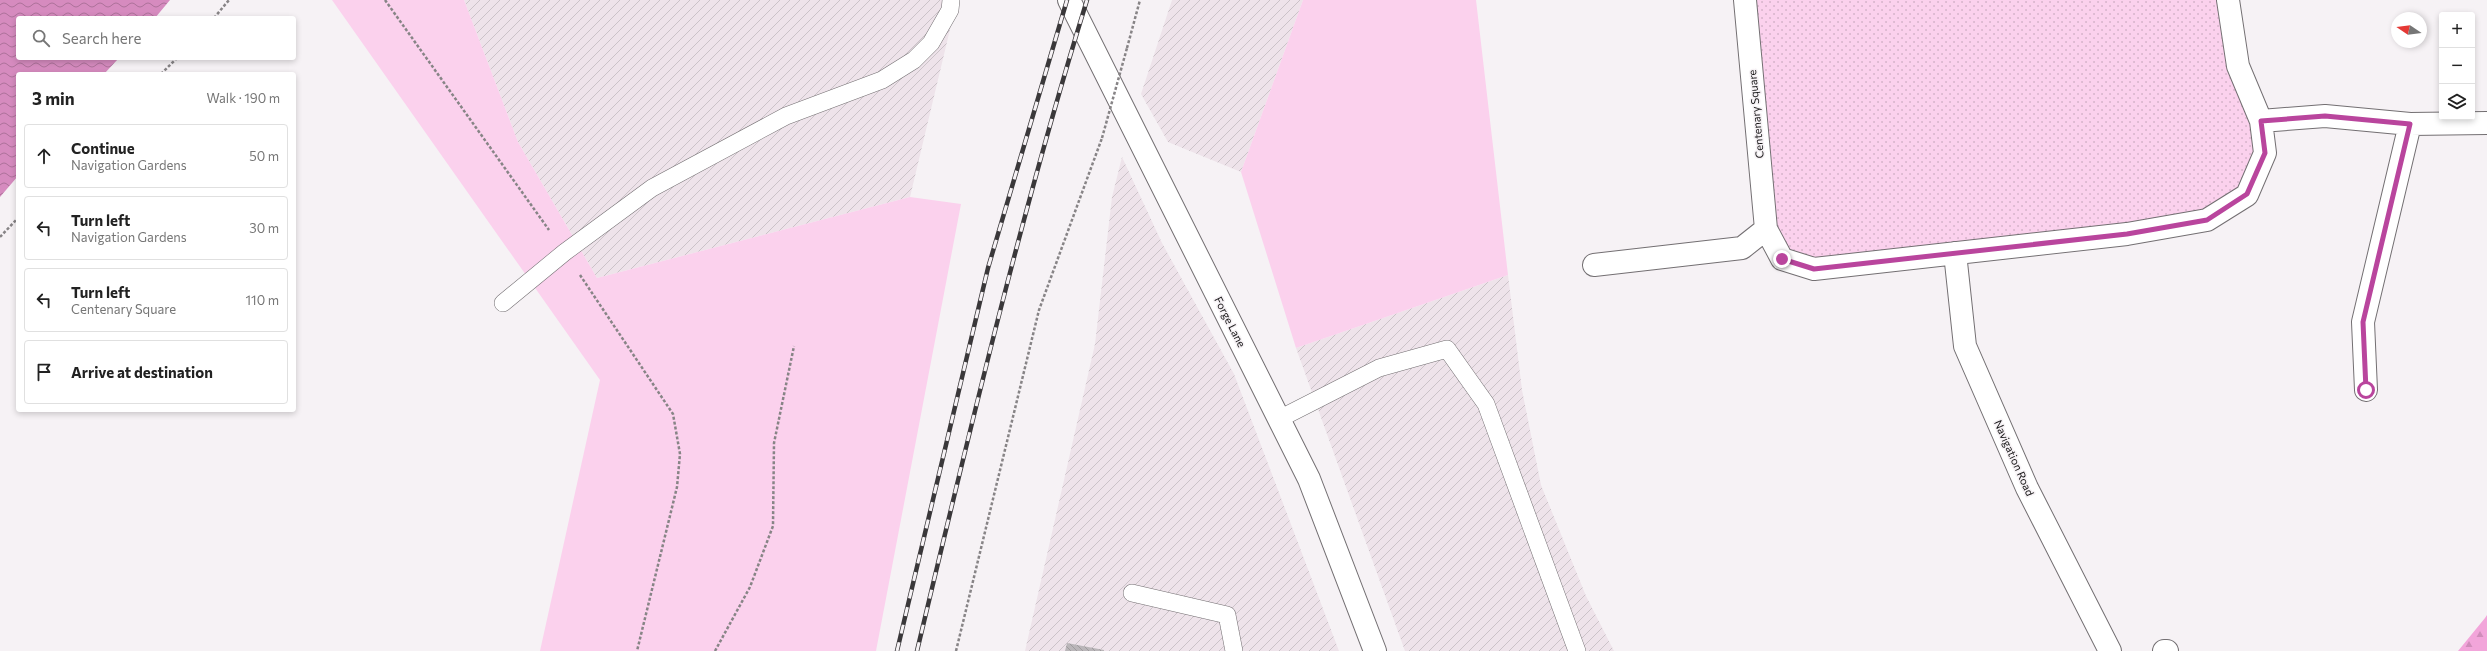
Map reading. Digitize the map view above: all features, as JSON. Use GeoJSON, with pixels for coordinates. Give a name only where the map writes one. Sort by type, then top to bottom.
{"type":"FeatureCollection","features":[{"type":"Feature","properties":{"kind":"street","name":"Forge Lane"},"geometry":{"type":"LineString","coordinates":[[1069,0],[1309,479],[1375,651]]}},
{"type":"Feature","properties":{"kind":"street","name":"Centenary Square"},"geometry":{"type":"LineString","coordinates":[[1746,0],[1766,229],[1782,259],[1814,269],[2127,234],[2207,220],[2247,194],[2265,153],[2261,121],[2238,66],[2228,0]]}},
{"type":"Feature","properties":{"kind":"street"},"geometry":{"type":"LineString","coordinates":[[2261,121],[2325,116],[2410,124],[2487,123]]}},
{"type":"Feature","properties":{"kind":"street"},"geometry":{"type":"LineString","coordinates":[[2366,390],[2363,322],[2410,124]]}},
{"type":"Feature","properties":{"kind":"street"},"geometry":{"type":"LineString","coordinates":[[1594,266],[1742,248],[1766,229]]}},
{"type":"Feature","properties":{"kind":"street","name":"Navigation Road"},"geometry":{"type":"LineString","coordinates":[[1955,253],[1965,346],[2027,488],[2110,651]]}},
{"type":"Feature","properties":{"kind":"lane"},"geometry":{"type":"LineString","coordinates":[[503,303],[565,252],[652,188],[786,116],[882,80],[914,60],[931,43],[950,10],[951,0]]}},
{"type":"Feature","properties":{"kind":"lane"},"geometry":{"type":"LineString","coordinates":[[1279,419],[1378,368],[1447,349],[1486,404],[1577,651]]}},
{"type":"Feature","properties":{"kind":"lane"},"geometry":{"type":"LineString","coordinates":[[1132,593],[1227,615],[1234,651]]}},
{"type":"Feature","properties":{"kind":"path"},"geometry":{"type":"LineString","coordinates":[[216,16],[229,0]]}},
{"type":"Feature","properties":{"kind":"path"},"geometry":{"type":"LineString","coordinates":[[386,0],[565,252],[673,414],[680,454],[677,488],[637,651]]}},
{"type":"Feature","properties":{"kind":"path"},"geometry":{"type":"LineString","coordinates":[[956,651],[1039,310],[1102,138],[1140,0]]}},
{"type":"Feature","properties":{"kind":"path"},"geometry":{"type":"LineString","coordinates":[[163,72],[175,60]]}},
{"type":"Feature","properties":{"kind":"path"},"geometry":{"type":"LineString","coordinates":[[0,237],[16,220]]}},
{"type":"Feature","properties":{"kind":"path"},"geometry":{"type":"LineString","coordinates":[[715,651],[750,587],[773,526],[774,443],[794,346]]}},
{"type":"Feature","properties":{"kind":"shaded area"},"geometry":{"type":"Polygon","coordinates":[[[332,0],[464,0],[518,142],[597,278],[910,197],[961,204],[876,651],[540,651],[600,380],[332,0]]]}},
{"type":"Feature","properties":{"kind":"shaded area"},"geometry":{"type":"Polygon","coordinates":[[[464,0],[957,0],[910,197],[597,278],[518,142],[464,0]]]}},
{"type":"Feature","properties":{"kind":"shaded area"},"geometry":{"type":"Polygon","coordinates":[[[1172,0],[1303,0],[1241,172],[1168,142],[1141,94],[1172,0]]]}},
{"type":"Feature","properties":{"kind":"shaded area"},"geometry":{"type":"Polygon","coordinates":[[[1303,0],[1476,0],[1508,275],[1296,348],[1241,172],[1303,0]]]}},
{"type":"Feature","properties":{"kind":"shaded area"},"geometry":{"type":"Polygon","coordinates":[[[1746,0],[2228,0],[2261,121],[2247,195],[2207,220],[1814,269],[1782,259],[1766,229],[1746,0]]]}},
{"type":"Feature","properties":{"kind":"shaded area"},"geometry":{"type":"Polygon","coordinates":[[[1122,157],[1162,243],[1234,374],[1339,651],[1025,651],[1095,344],[1112,197],[1122,157]]]}},
{"type":"Feature","properties":{"kind":"shaded area"},"geometry":{"type":"Polygon","coordinates":[[[1508,275],[1522,390],[1541,485],[1586,596],[1614,651],[1405,651],[1296,348],[1508,275]]]}},
{"type":"Feature","properties":{"kind":"green space"},"geometry":{"type":"Polygon","coordinates":[[[2487,615],[2487,651],[2458,651],[2485,618],[2487,615]]]}},
{"type":"Feature","properties":{"kind":"water"},"geometry":{"type":"Polygon","coordinates":[[[0,0],[170,0],[157,16],[16,16],[16,60],[117,60],[106,72],[16,72],[16,178],[0,197],[0,0]]]}},
{"type":"Feature","properties":{"kind":"building"},"geometry":{"type":"Polygon","coordinates":[[[1067,643],[1104,650],[1104,651],[1065,651],[1067,643]]]}},
{"type":"Feature","properties":{"kind":"railway"},"geometry":{"type":"LineString","coordinates":[[897,651],[988,268],[1067,0]]}},
{"type":"Feature","properties":{"kind":"railway"},"geometry":{"type":"LineString","coordinates":[[917,651],[976,406],[1018,243],[1040,161],[1087,0]]}},
{"type":"Feature","properties":{"kind":"route"},"geometry":{"type":"LineString","coordinates":[[1782,259],[1814,269],[2127,234],[2207,220],[2247,194],[2265,153],[2261,121],[2325,116],[2410,124],[2363,322],[2366,390]]}}]}
